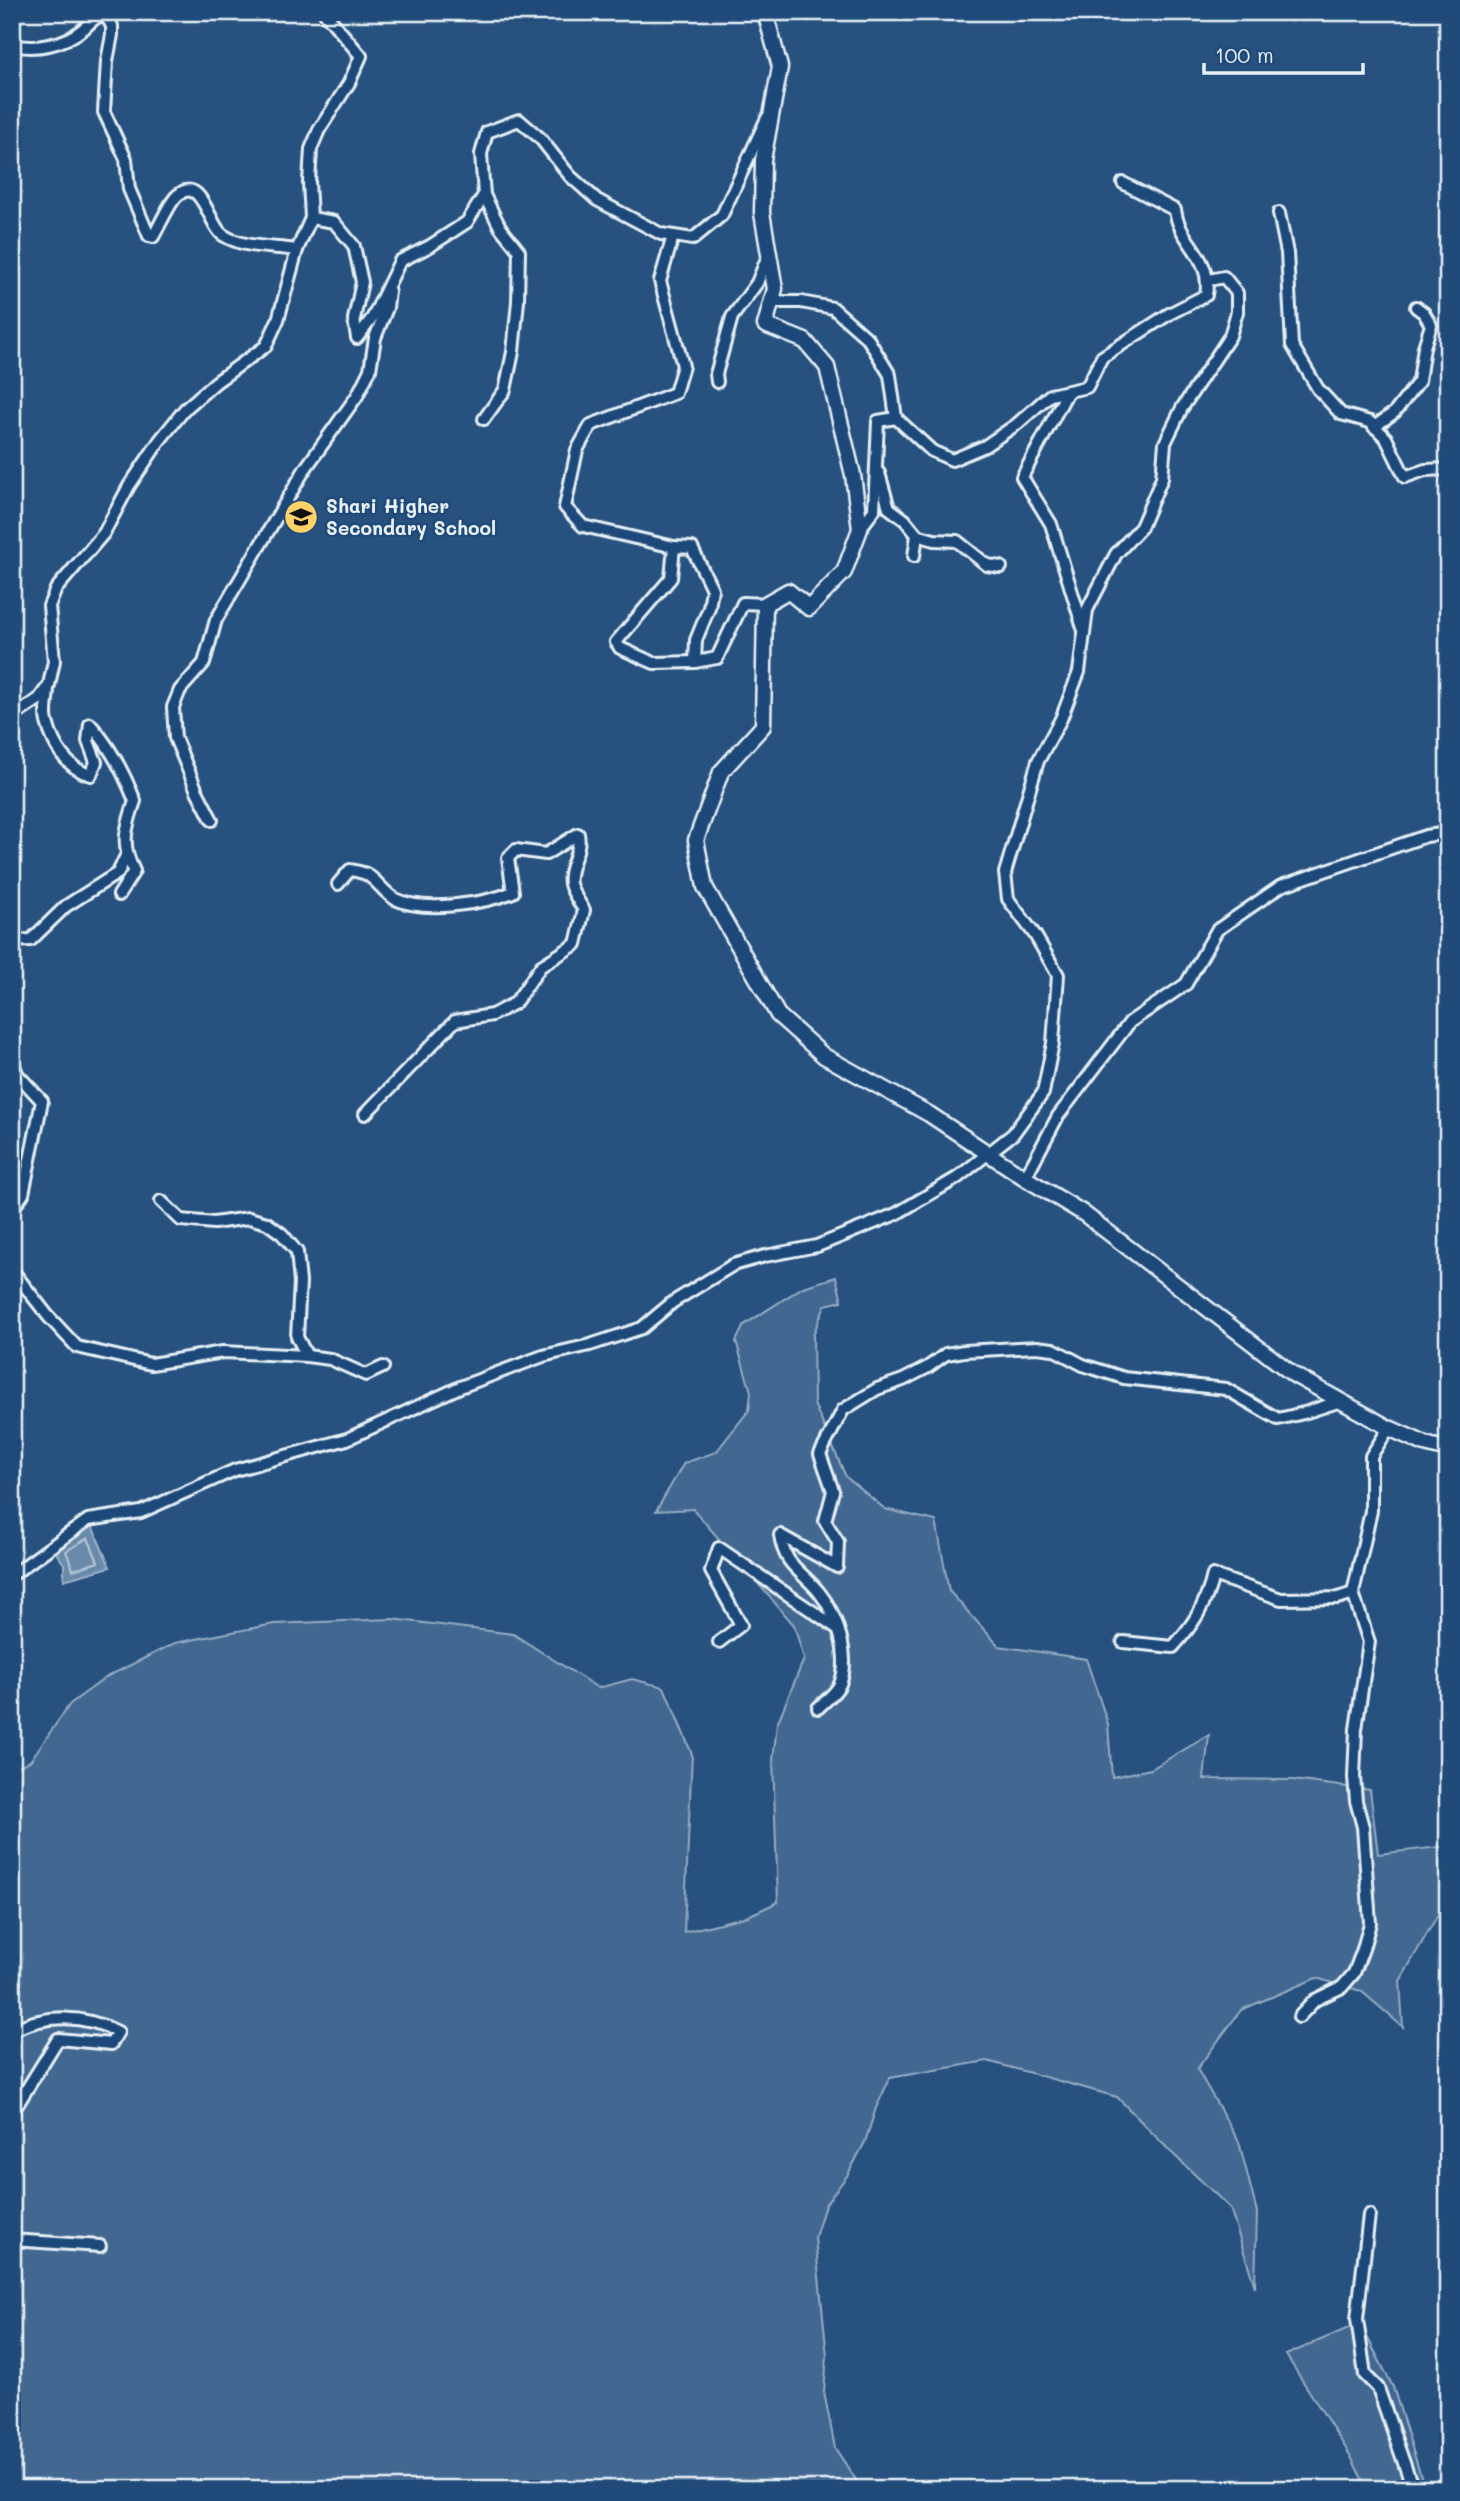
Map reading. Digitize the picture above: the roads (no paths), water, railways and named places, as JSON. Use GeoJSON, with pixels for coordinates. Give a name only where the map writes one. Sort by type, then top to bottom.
{"type":"FeatureCollection","features":[{"type":"Feature","properties":{"kind":"street"},"geometry":{"type":"LineString","coordinates":[[119,895],[134,871],[126,856],[125,830],[135,801],[124,773],[103,738],[90,724],[88,741],[96,762],[91,775],[77,772],[63,757],[46,720],[54,661],[49,606],[56,589],[104,533],[129,486],[185,409],[216,382],[266,346],[278,320],[297,250],[311,218],[311,149],[349,83],[361,56],[324,12]]}},
{"type":"Feature","properties":{"kind":"street"},"geometry":{"type":"LineString","coordinates":[[765,12],[780,67],[764,160],[762,214],[775,289],[765,325],[805,341],[827,367],[853,475],[860,529]]}},
{"type":"Feature","properties":{"kind":"street"},"geometry":{"type":"LineString","coordinates":[[12,46],[25,48],[57,42],[82,30],[98,15],[105,14],[112,26],[104,113],[126,159],[129,189],[149,236],[153,237],[178,195],[187,191],[197,193],[202,198],[215,229],[224,236],[251,246],[297,250]]}},
{"type":"Feature","properties":{"kind":"street"},"geometry":{"type":"LineString","coordinates":[[484,419],[505,390],[519,301],[519,251],[500,227],[484,195],[481,155],[487,132],[519,120],[540,138],[570,176],[597,200],[661,234],[693,239],[722,215],[774,103]]}},
{"type":"Feature","properties":{"kind":"street"},"geometry":{"type":"LineString","coordinates":[[772,302],[801,302],[833,308],[868,338],[890,374],[896,418],[932,451],[951,460],[985,446],[1017,424],[1050,395],[1087,387],[1102,357],[1169,314],[1206,295],[1209,280],[1197,251],[1177,223],[1175,210],[1123,183]]}},
{"type":"Feature","properties":{"kind":"street"},"geometry":{"type":"LineString","coordinates":[[311,218],[334,222],[354,246],[362,282],[354,319],[357,338],[373,317],[400,261],[467,222],[484,195]]}},
{"type":"Feature","properties":{"kind":"street"},"geometry":{"type":"LineString","coordinates":[[1279,213],[1287,253],[1292,345],[1318,389],[1341,414],[1370,422],[1386,438],[1405,477],[1425,470],[1448,469]]}},
{"type":"Feature","properties":{"kind":"street"},"geometry":{"type":"LineString","coordinates":[[673,236],[660,281],[683,366],[675,393],[592,425],[578,450],[565,508],[583,526],[674,547],[692,548],[712,589],[709,608],[696,640],[695,662]]}},
{"type":"Feature","properties":{"kind":"street"},"geometry":{"type":"LineString","coordinates":[[717,382],[716,373],[732,317],[757,283],[766,267],[769,253]]}},
{"type":"Feature","properties":{"kind":"street"},"geometry":{"type":"LineString","coordinates":[[12,1575],[88,1520],[141,1512],[235,1470],[347,1439],[460,1387],[543,1356],[590,1345],[642,1328],[673,1302],[733,1265],[817,1246],[896,1214],[957,1178],[1013,1135],[1043,1093],[1053,1043],[1058,975],[1035,936],[1008,899],[1005,873],[1038,761],[1060,719],[1079,672],[1087,610],[1116,554],[1141,527],[1162,478],[1165,443],[1182,408],[1230,336],[1237,312],[1237,293],[1224,276],[1209,280]]}},
{"type":"Feature","properties":{"kind":"street"},"geometry":{"type":"LineString","coordinates":[[212,820],[175,738],[173,707],[180,690],[204,663],[216,620],[305,469],[357,396],[370,370],[375,338],[387,308],[390,281]]}},
{"type":"Feature","properties":{"kind":"street"},"geometry":{"type":"LineString","coordinates":[[1374,427],[1395,412],[1419,381],[1424,347],[1431,325],[1424,313],[1416,307]]}},
{"type":"Feature","properties":{"kind":"street"},"geometry":{"type":"LineString","coordinates":[[1067,393],[1022,477],[1051,524],[1084,631]]}},
{"type":"Feature","properties":{"kind":"street"},"geometry":{"type":"LineString","coordinates":[[674,547],[671,578],[616,642],[620,648],[654,663],[695,662],[717,658],[743,603],[765,604],[788,591],[809,608],[844,572],[860,529],[874,510],[878,421],[896,418]]}},
{"type":"Feature","properties":{"kind":"street"},"geometry":{"type":"LineString","coordinates":[[876,456],[889,508],[905,520],[917,535],[934,540],[957,541],[987,565],[1001,567]]}},
{"type":"Feature","properties":{"kind":"street"},"geometry":{"type":"LineString","coordinates":[[914,556],[917,535]]}},
{"type":"Feature","properties":{"kind":"street"},"geometry":{"type":"LineString","coordinates":[[765,604],[762,726],[720,772],[696,840],[705,887],[778,1015],[824,1056],[929,1114],[1083,1213],[1294,1374],[1389,1428],[1425,1444],[1448,1450]]}},
{"type":"Feature","properties":{"kind":"street"},"geometry":{"type":"LineString","coordinates":[[12,717],[39,699],[49,685]]}},
{"type":"Feature","properties":{"kind":"street"},"geometry":{"type":"LineString","coordinates":[[1025,1178],[1058,1116],[1130,1022],[1186,984],[1217,930],[1281,886],[1426,836],[1448,833]]}},
{"type":"Feature","properties":{"kind":"street"},"geometry":{"type":"LineString","coordinates":[[338,884],[350,870],[365,874],[392,897],[409,905],[492,901],[513,892],[508,858],[516,850],[546,854],[578,834],[580,844],[570,870],[570,886],[584,910],[576,944],[541,966],[515,1003],[492,1015],[455,1021],[365,1114]]}},
{"type":"Feature","properties":{"kind":"street"},"geometry":{"type":"LineString","coordinates":[[12,941],[31,940],[66,906],[118,873],[126,856]]}},
{"type":"Feature","properties":{"kind":"street"},"geometry":{"type":"LineString","coordinates":[[12,1062],[18,1075],[42,1101],[23,1194],[12,1210]]}},
{"type":"Feature","properties":{"kind":"street"},"geometry":{"type":"LineString","coordinates":[[161,1201],[181,1220],[214,1223],[249,1218],[267,1223],[282,1234],[297,1252],[300,1282],[297,1338],[307,1356]]}},
{"type":"Feature","properties":{"kind":"street"},"geometry":{"type":"LineString","coordinates":[[12,1270],[77,1347],[151,1364],[223,1352],[330,1359],[366,1375],[383,1367]]}},
{"type":"Feature","properties":{"kind":"street"},"geometry":{"type":"LineString","coordinates":[[818,1708],[839,1687],[846,1664],[839,1630],[821,1593],[783,1554],[780,1535],[837,1567],[838,1542],[825,1521],[833,1491],[820,1454],[843,1410],[877,1389],[903,1380],[946,1354],[1037,1347],[1053,1349],[1083,1364],[1124,1378],[1226,1390],[1278,1419],[1341,1401]]}},
{"type":"Feature","properties":{"kind":"street"},"geometry":{"type":"LineString","coordinates":[[1299,2017],[1315,2000],[1342,1987],[1353,1973],[1370,1923],[1366,1849],[1354,1777],[1356,1729],[1369,1642],[1353,1593],[1371,1511],[1371,1456],[1389,1428]]}},
{"type":"Feature","properties":{"kind":"street"},"geometry":{"type":"LineString","coordinates":[[719,1642],[741,1625],[711,1571],[719,1548],[839,1630]]}},
{"type":"Feature","properties":{"kind":"street"},"geometry":{"type":"LineString","coordinates":[[1123,1642],[1172,1647],[1192,1626],[1208,1597],[1213,1576],[1281,1599],[1338,1598],[1353,1593]]}},
{"type":"Feature","properties":{"kind":"street"},"geometry":{"type":"LineString","coordinates":[[12,2031],[40,2020],[78,2018],[100,2022],[118,2032],[111,2044],[58,2039],[12,2113]]}},
{"type":"Feature","properties":{"kind":"street"},"geometry":{"type":"LineString","coordinates":[[1369,2216],[1357,2319],[1365,2375],[1378,2388],[1412,2489]]}},
{"type":"Feature","properties":{"kind":"street"},"geometry":{"type":"LineString","coordinates":[[12,2240],[100,2246]]}},
{"type":"Feature","properties":{"kind":"water"},"geometry":{"type":"Polygon","coordinates":[[[92,1526],[110,1567],[64,1580],[64,1564],[56,1553],[62,1544],[92,1526]]]}},
{"type":"Feature","properties":{"kind":"place","name":"Shari Higher Secondary School"},"geometry":{"type":"Point","coordinates":[301,517]}}]}
